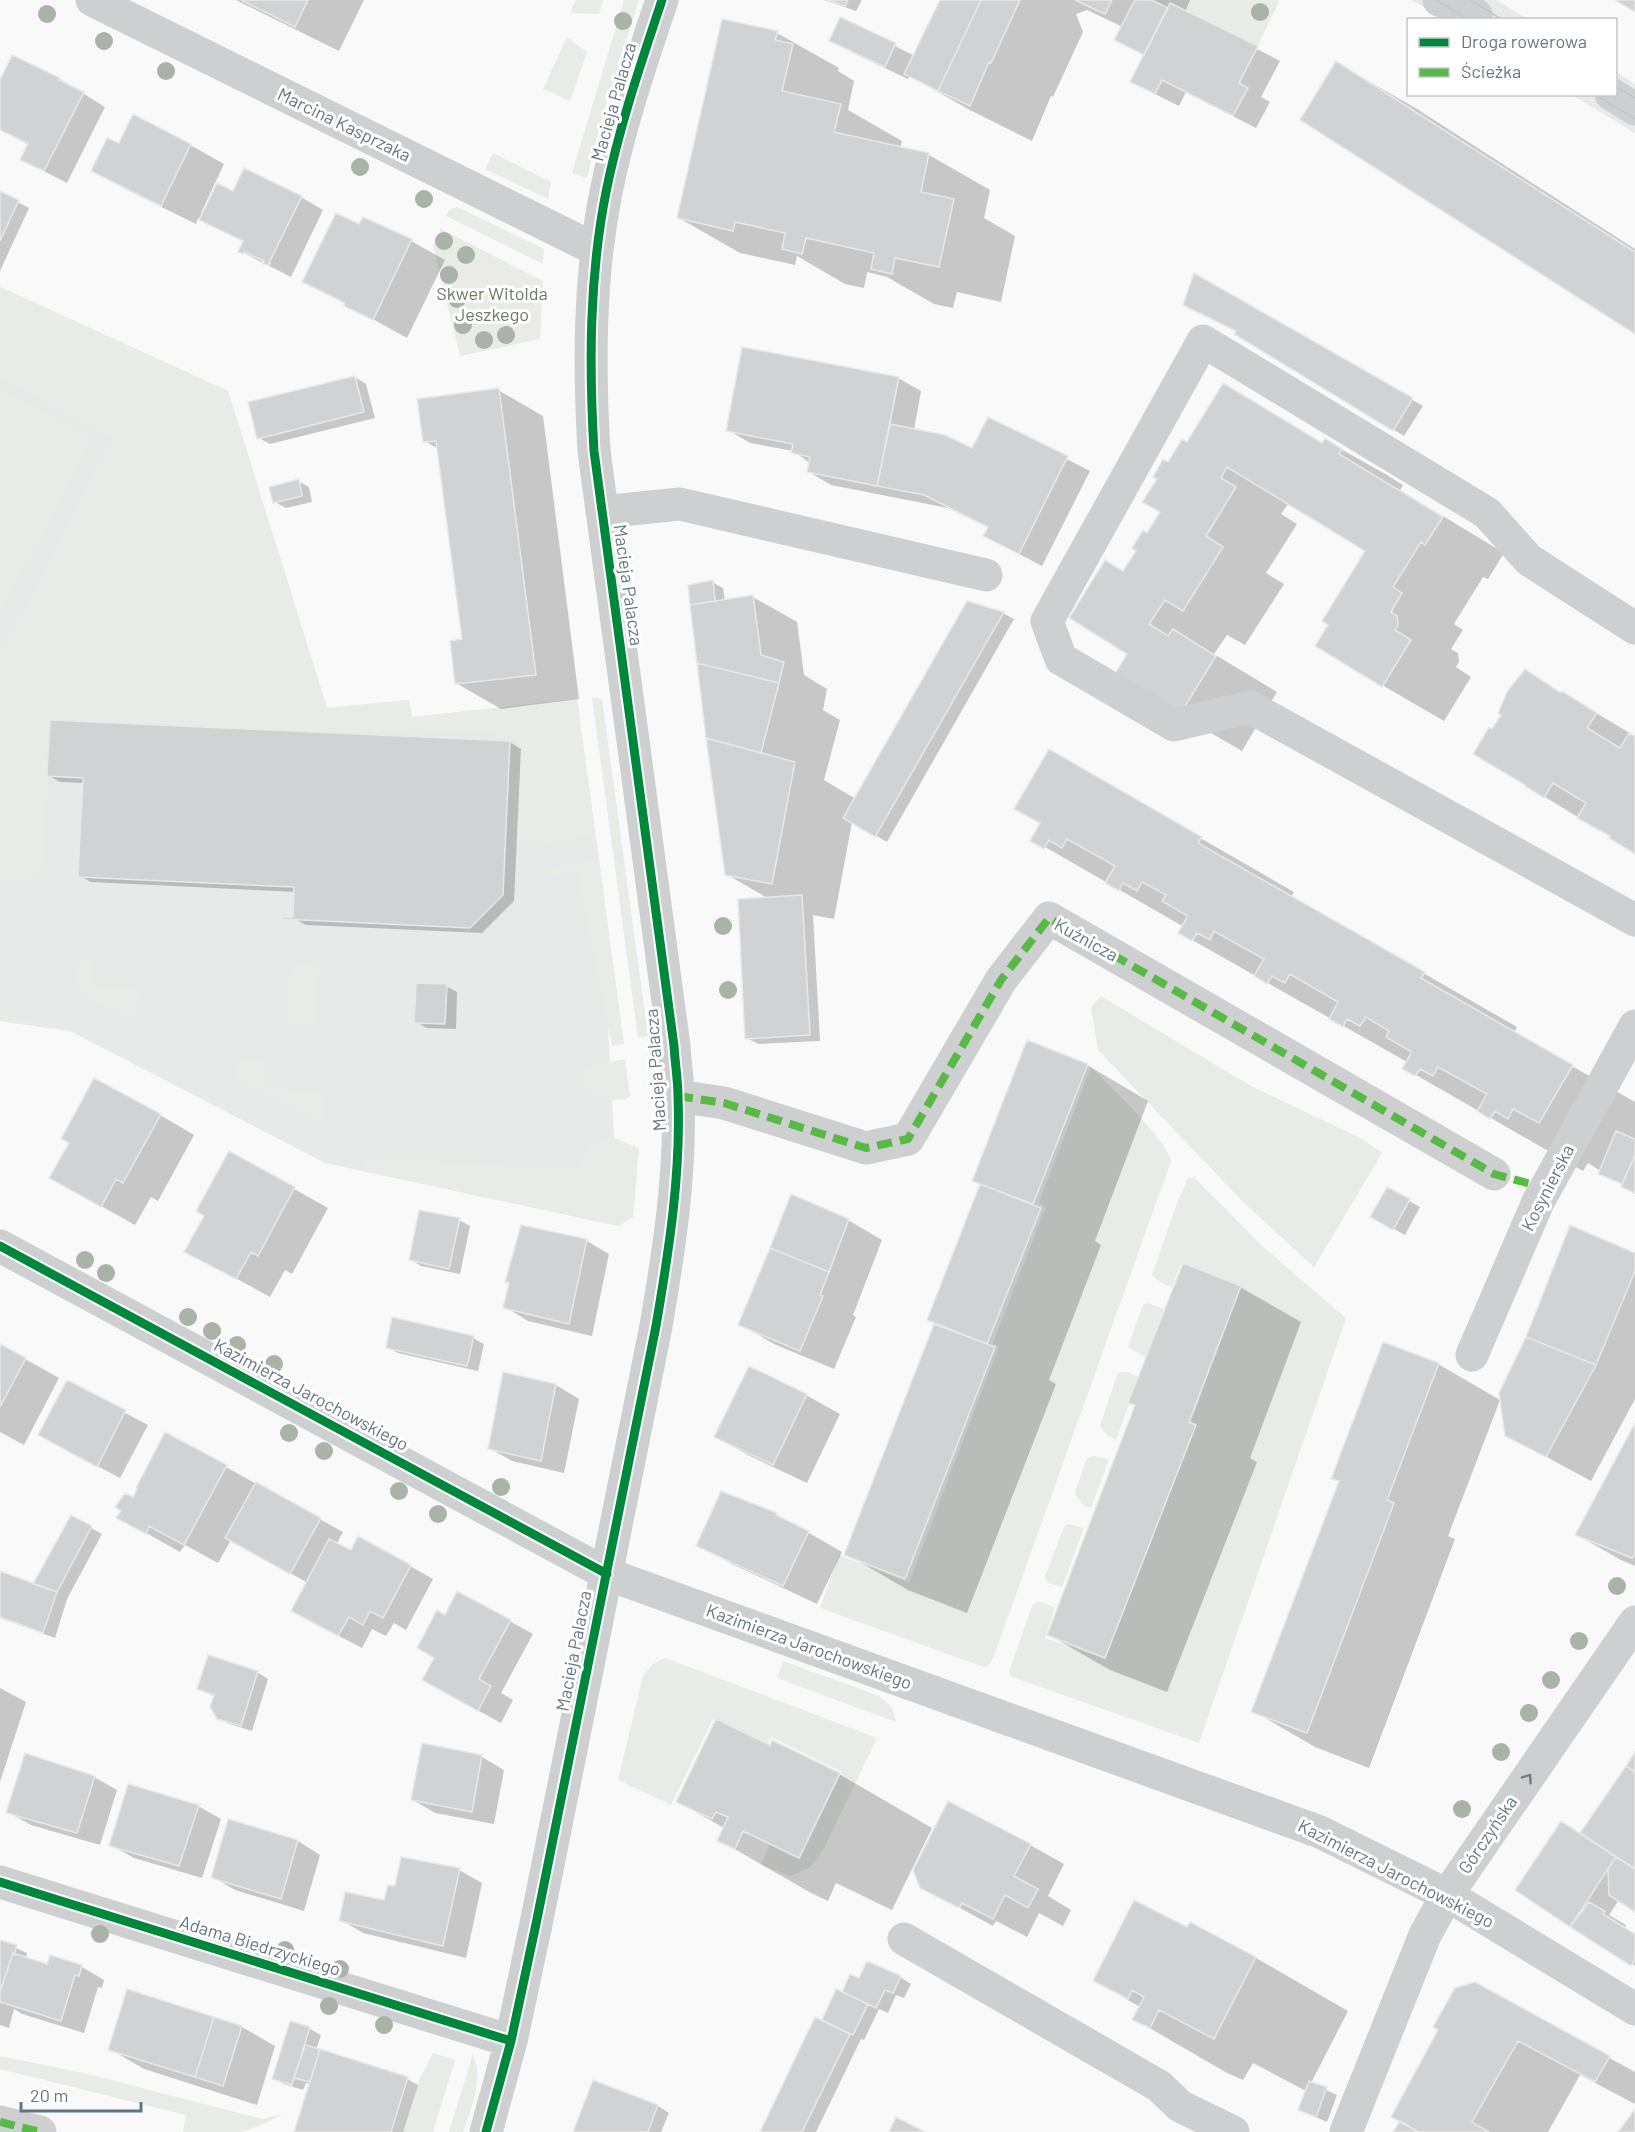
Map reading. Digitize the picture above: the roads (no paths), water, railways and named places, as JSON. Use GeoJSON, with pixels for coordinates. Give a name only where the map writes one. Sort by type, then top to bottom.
{"type":"FeatureCollection","features":[{"type":"Feature","properties":{"kind":"street","name":"Marcina Kasprzaka"},"geometry":{"type":"LineString","coordinates":[[92,0],[597,250]]}},
{"type":"Feature","properties":{"kind":"street","name":"Macieja Palacza"},"geometry":{"type":"LineString","coordinates":[[486,2132],[511,2041],[607,1574],[656,1326],[670,1245],[675,1198],[678,1096],[674,1046],[594,451],[590,341],[597,250],[606,193],[620,135],[662,0]]}},
{"type":"Feature","properties":{"kind":"street"},"geometry":{"type":"LineString","coordinates":[[1614,96],[1635,109]]}},
{"type":"Feature","properties":{"kind":"street"},"geometry":{"type":"LineString","coordinates":[[1635,628],[1529,560],[1487,513],[1203,341],[1047,621],[1061,659],[1174,724],[1250,707],[1635,920]]}},
{"type":"Feature","properties":{"kind":"street"},"geometry":{"type":"LineString","coordinates":[[602,512],[680,504],[986,575]]}},
{"type":"Feature","properties":{"kind":"street","name":"Kuźnicza"},"geometry":{"type":"LineString","coordinates":[[678,1096],[724,1102],[866,1148],[908,1139],[1001,980],[1049,918],[1494,1174]]}},
{"type":"Feature","properties":{"kind":"street","name":"Kosynierska"},"geometry":{"type":"LineString","coordinates":[[1472,1355],[1538,1202],[1635,1026]]}},
{"type":"Feature","properties":{"kind":"street","name":"Kazimierza Jarochowskiego"},"geometry":{"type":"LineString","coordinates":[[0,1246],[607,1574],[1310,1828],[1447,1895],[1635,2009]]}},
{"type":"Feature","properties":{"kind":"street","name":"Górczyńska"},"geometry":{"type":"LineString","coordinates":[[1346,2132],[1425,1935],[1447,1895],[1635,1622]]}},
{"type":"Feature","properties":{"kind":"street","name":"Adama Biedrzyckiego"},"geometry":{"type":"LineString","coordinates":[[0,1882],[511,2041]]}},
{"type":"Feature","properties":{"kind":"street"},"geometry":{"type":"LineString","coordinates":[[904,1939],[1159,2086],[1180,2106],[1233,2132]]}},
{"type":"Feature","properties":{"kind":"street"},"geometry":{"type":"LineString","coordinates":[[0,2122],[40,2132]]}},
{"type":"Feature","properties":{"kind":"tram line"},"geometry":{"type":"LineString","coordinates":[[1436,0],[1466,18]]}},
{"type":"Feature","properties":{"kind":"tram line"},"geometry":{"type":"LineString","coordinates":[[1470,0],[1500,18]]}},
{"type":"Feature","properties":{"kind":"tram line"},"geometry":{"type":"LineString","coordinates":[[1617,88],[1635,98]]}},
{"type":"Feature","properties":{"kind":"tram line"},"geometry":{"type":"LineString","coordinates":[[1597,96],[1635,119]]}},
{"type":"Feature","properties":{"kind":"park label","name":"Skwer Witolda Jeszkego"},"geometry":{"type":"Point","coordinates":[492,304]}}]}
